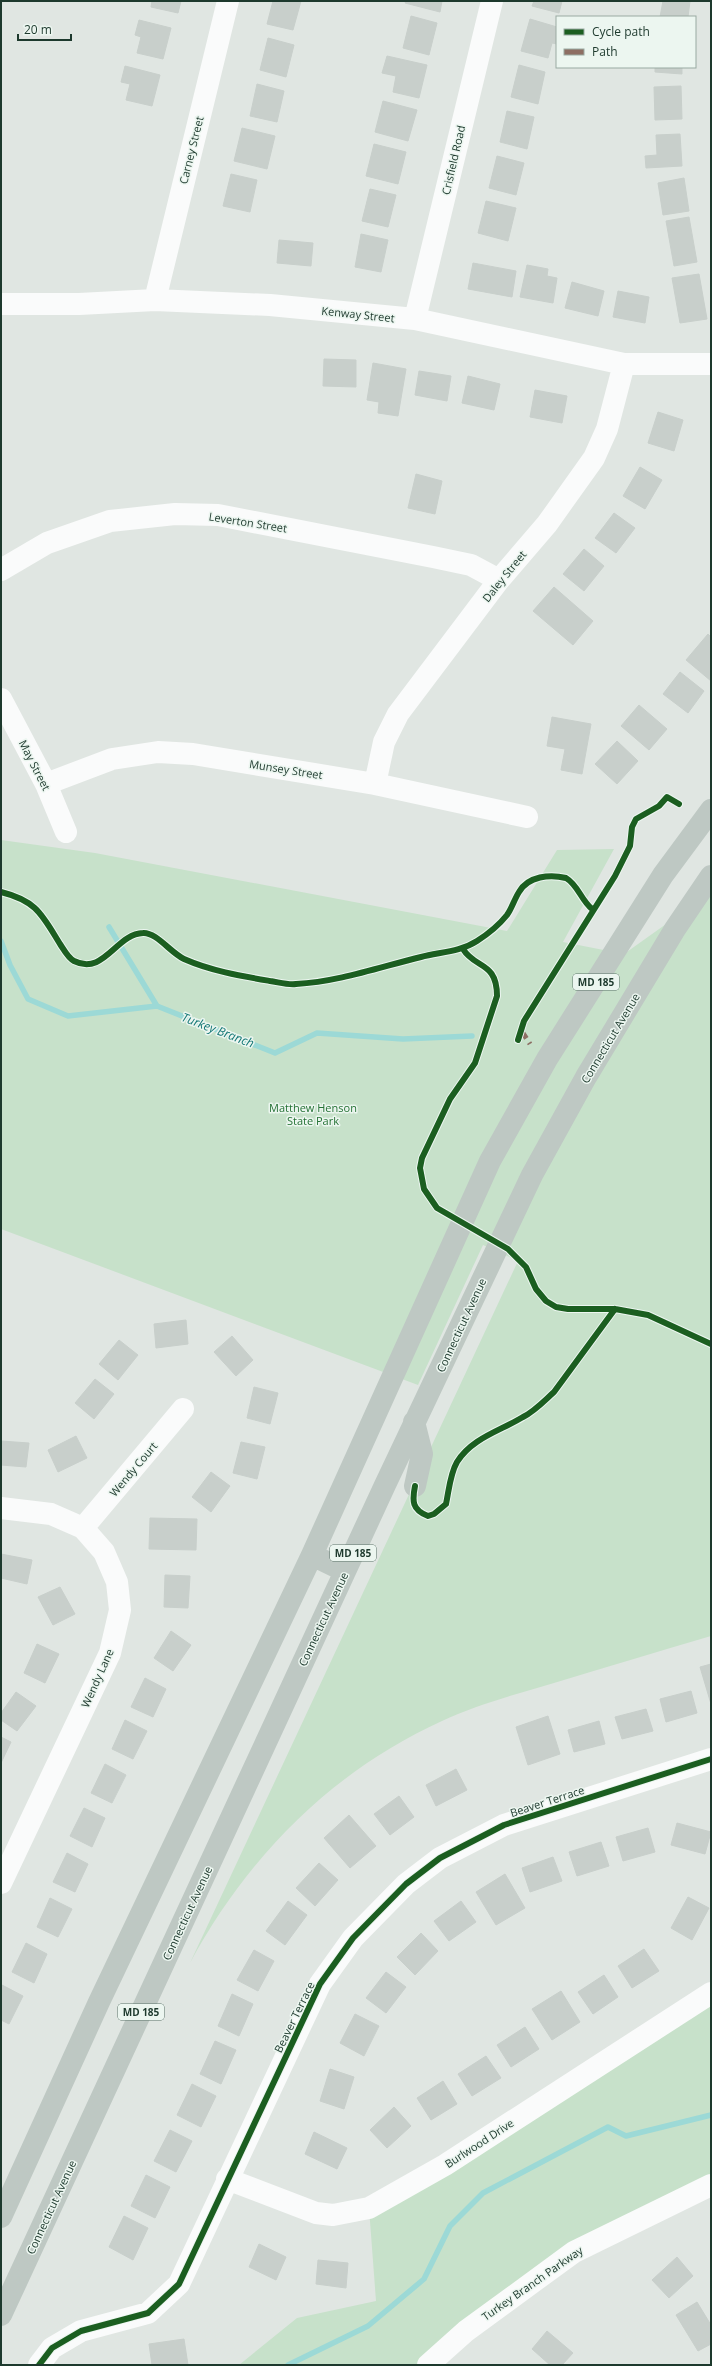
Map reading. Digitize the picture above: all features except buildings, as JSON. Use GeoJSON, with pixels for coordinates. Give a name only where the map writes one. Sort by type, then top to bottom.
{"type":"FeatureCollection","features":[{"type":"Feature","properties":{"kind":"main road","name":"MD 185"},"geometry":{"type":"LineString","coordinates":[[1,2217],[99,2002],[312,1555],[490,1161],[547,1059],[663,875],[711,810]]}},
{"type":"Feature","properties":{"kind":"main road","name":"Connecticut Avenue"},"geometry":{"type":"LineString","coordinates":[[1,2315],[414,1422],[532,1175],[586,1077],[675,929],[711,876]]}},
{"type":"Feature","properties":{"kind":"main road"},"geometry":{"type":"LineString","coordinates":[[414,1422],[422,1454],[415,1486]]}},
{"type":"Feature","properties":{"kind":"main road"},"geometry":{"type":"LineString","coordinates":[[312,1555],[345,1571]]}},
{"type":"Feature","properties":{"kind":"street","name":"Carney Street"},"geometry":{"type":"LineString","coordinates":[[155,300],[228,1]]}},
{"type":"Feature","properties":{"kind":"street","name":"Crisfield Road"},"geometry":{"type":"LineString","coordinates":[[415,319],[492,1]]}},
{"type":"Feature","properties":{"kind":"street","name":"Kenway Street"},"geometry":{"type":"LineString","coordinates":[[1,304],[79,304],[155,300],[270,305],[415,319],[624,364],[711,364]]}},
{"type":"Feature","properties":{"kind":"street","name":"Daley Street"},"geometry":{"type":"LineString","coordinates":[[375,784],[384,742],[398,714],[499,580],[547,524],[594,458],[607,429],[624,364]]}},
{"type":"Feature","properties":{"kind":"street","name":"Leverton Street"},"geometry":{"type":"LineString","coordinates":[[1,570],[47,543],[110,521],[175,514],[218,515],[433,557],[471,566],[499,580]]}},
{"type":"Feature","properties":{"kind":"street","name":"May Street"},"geometry":{"type":"LineString","coordinates":[[1,699],[46,784],[66,832]]}},
{"type":"Feature","properties":{"kind":"street","name":"Munsey Street"},"geometry":{"type":"LineString","coordinates":[[46,784],[112,759],[158,752],[193,754],[375,784],[527,817]]}},
{"type":"Feature","properties":{"kind":"street","name":"Wendy Court"},"geometry":{"type":"LineString","coordinates":[[83,1528],[183,1409]]}},
{"type":"Feature","properties":{"kind":"street","name":"Wendy Lane"},"geometry":{"type":"LineString","coordinates":[[1,1508],[51,1514],[83,1528],[104,1552],[117,1582],[120,1610],[110,1653],[1,1884]]}},
{"type":"Feature","properties":{"kind":"street","name":"Beaver Terrace"},"geometry":{"type":"LineString","coordinates":[[39,2365],[52,2348],[81,2331],[148,2313],[179,2284],[227,2179],[320,1984],[353,1938],[406,1884],[440,1858],[504,1825],[711,1759]]}},
{"type":"Feature","properties":{"kind":"street","name":"Burlwood Drive"},"geometry":{"type":"LineString","coordinates":[[227,2179],[316,2214],[333,2215],[369,2208],[445,2165],[711,1993]]}},
{"type":"Feature","properties":{"kind":"street","name":"Turkey Branch Parkway"},"geometry":{"type":"LineString","coordinates":[[428,2365],[466,2331],[574,2252],[711,2185]]}},
{"type":"Feature","properties":{"kind":"green space","name":"Matthew Henson State Park"},"geometry":{"type":"Polygon","coordinates":[[[1,840],[95,853],[507,931],[557,850],[614,849],[563,942],[624,954],[711,892],[711,1636],[469,1709],[402,1741],[364,1765],[329,1792],[296,1821],[266,1853],[238,1888],[213,1924],[190,1963],[518,1261],[483,1245],[418,1385],[1,1229],[1,840]]]}},
{"type":"Feature","properties":{"kind":"green space"},"geometry":{"type":"Polygon","coordinates":[[[711,1993],[711,2185],[574,2252],[428,2365],[239,2365],[297,2318],[376,2301],[369,2208],[711,1993]]]}},
{"type":"Feature","properties":{"kind":"waterway"},"geometry":{"type":"LineString","coordinates":[[109,927],[157,1006]]}},
{"type":"Feature","properties":{"kind":"waterway","name":"Turkey Branch"},"geometry":{"type":"LineString","coordinates":[[1,941],[10,965],[28,999],[68,1016],[157,1006],[275,1053],[317,1033],[403,1039],[472,1036]]}},
{"type":"Feature","properties":{"kind":"waterway"},"geometry":{"type":"LineString","coordinates":[[288,2365],[368,2326],[424,2279],[450,2226],[483,2193],[608,2127],[626,2136],[711,2115]]}},
{"type":"Feature","properties":{"kind":"marked path"},"geometry":{"type":"LineString","coordinates":[[521,1030],[530,1044]]}},
{"type":"Feature","properties":{"kind":"cycle path"},"geometry":{"type":"LineString","coordinates":[[518,1040],[524,1021],[615,876],[630,846],[632,827],[636,819],[659,806],[667,797],[679,804]]}},
{"type":"Feature","properties":{"kind":"cycle path"},"geometry":{"type":"LineString","coordinates":[[1,892],[23,900],[37,910],[66,954],[74,961],[84,964],[94,963],[102,959],[125,940],[134,935],[143,933],[158,939],[184,959],[205,967],[237,975],[293,984],[312,983],[359,974],[421,957],[457,950],[470,945],[497,926],[504,919],[517,895],[528,882],[534,879],[546,876],[566,878],[574,885],[592,909]]}},
{"type":"Feature","properties":{"kind":"cycle path"},"geometry":{"type":"LineString","coordinates":[[463,949],[473,960],[489,971],[496,985],[497,996],[475,1063],[450,1099],[422,1158],[420,1168],[424,1189],[437,1208],[508,1249],[526,1267],[536,1289],[546,1301],[556,1307],[568,1309],[615,1309],[648,1315],[711,1344]]}},
{"type":"Feature","properties":{"kind":"cycle path"},"geometry":{"type":"LineString","coordinates":[[415,1486],[414,1504],[423,1514],[428,1516],[434,1514],[446,1504],[453,1472],[457,1462],[463,1454],[478,1441],[532,1412],[554,1392],[615,1309]]}},
{"type":"Feature","properties":{"kind":"cycle path"},"geometry":{"type":"LineString","coordinates":[[39,2365],[52,2348],[81,2331],[148,2313],[179,2284],[320,1984],[353,1938],[406,1884],[440,1858],[504,1825],[711,1759]]}}]}
